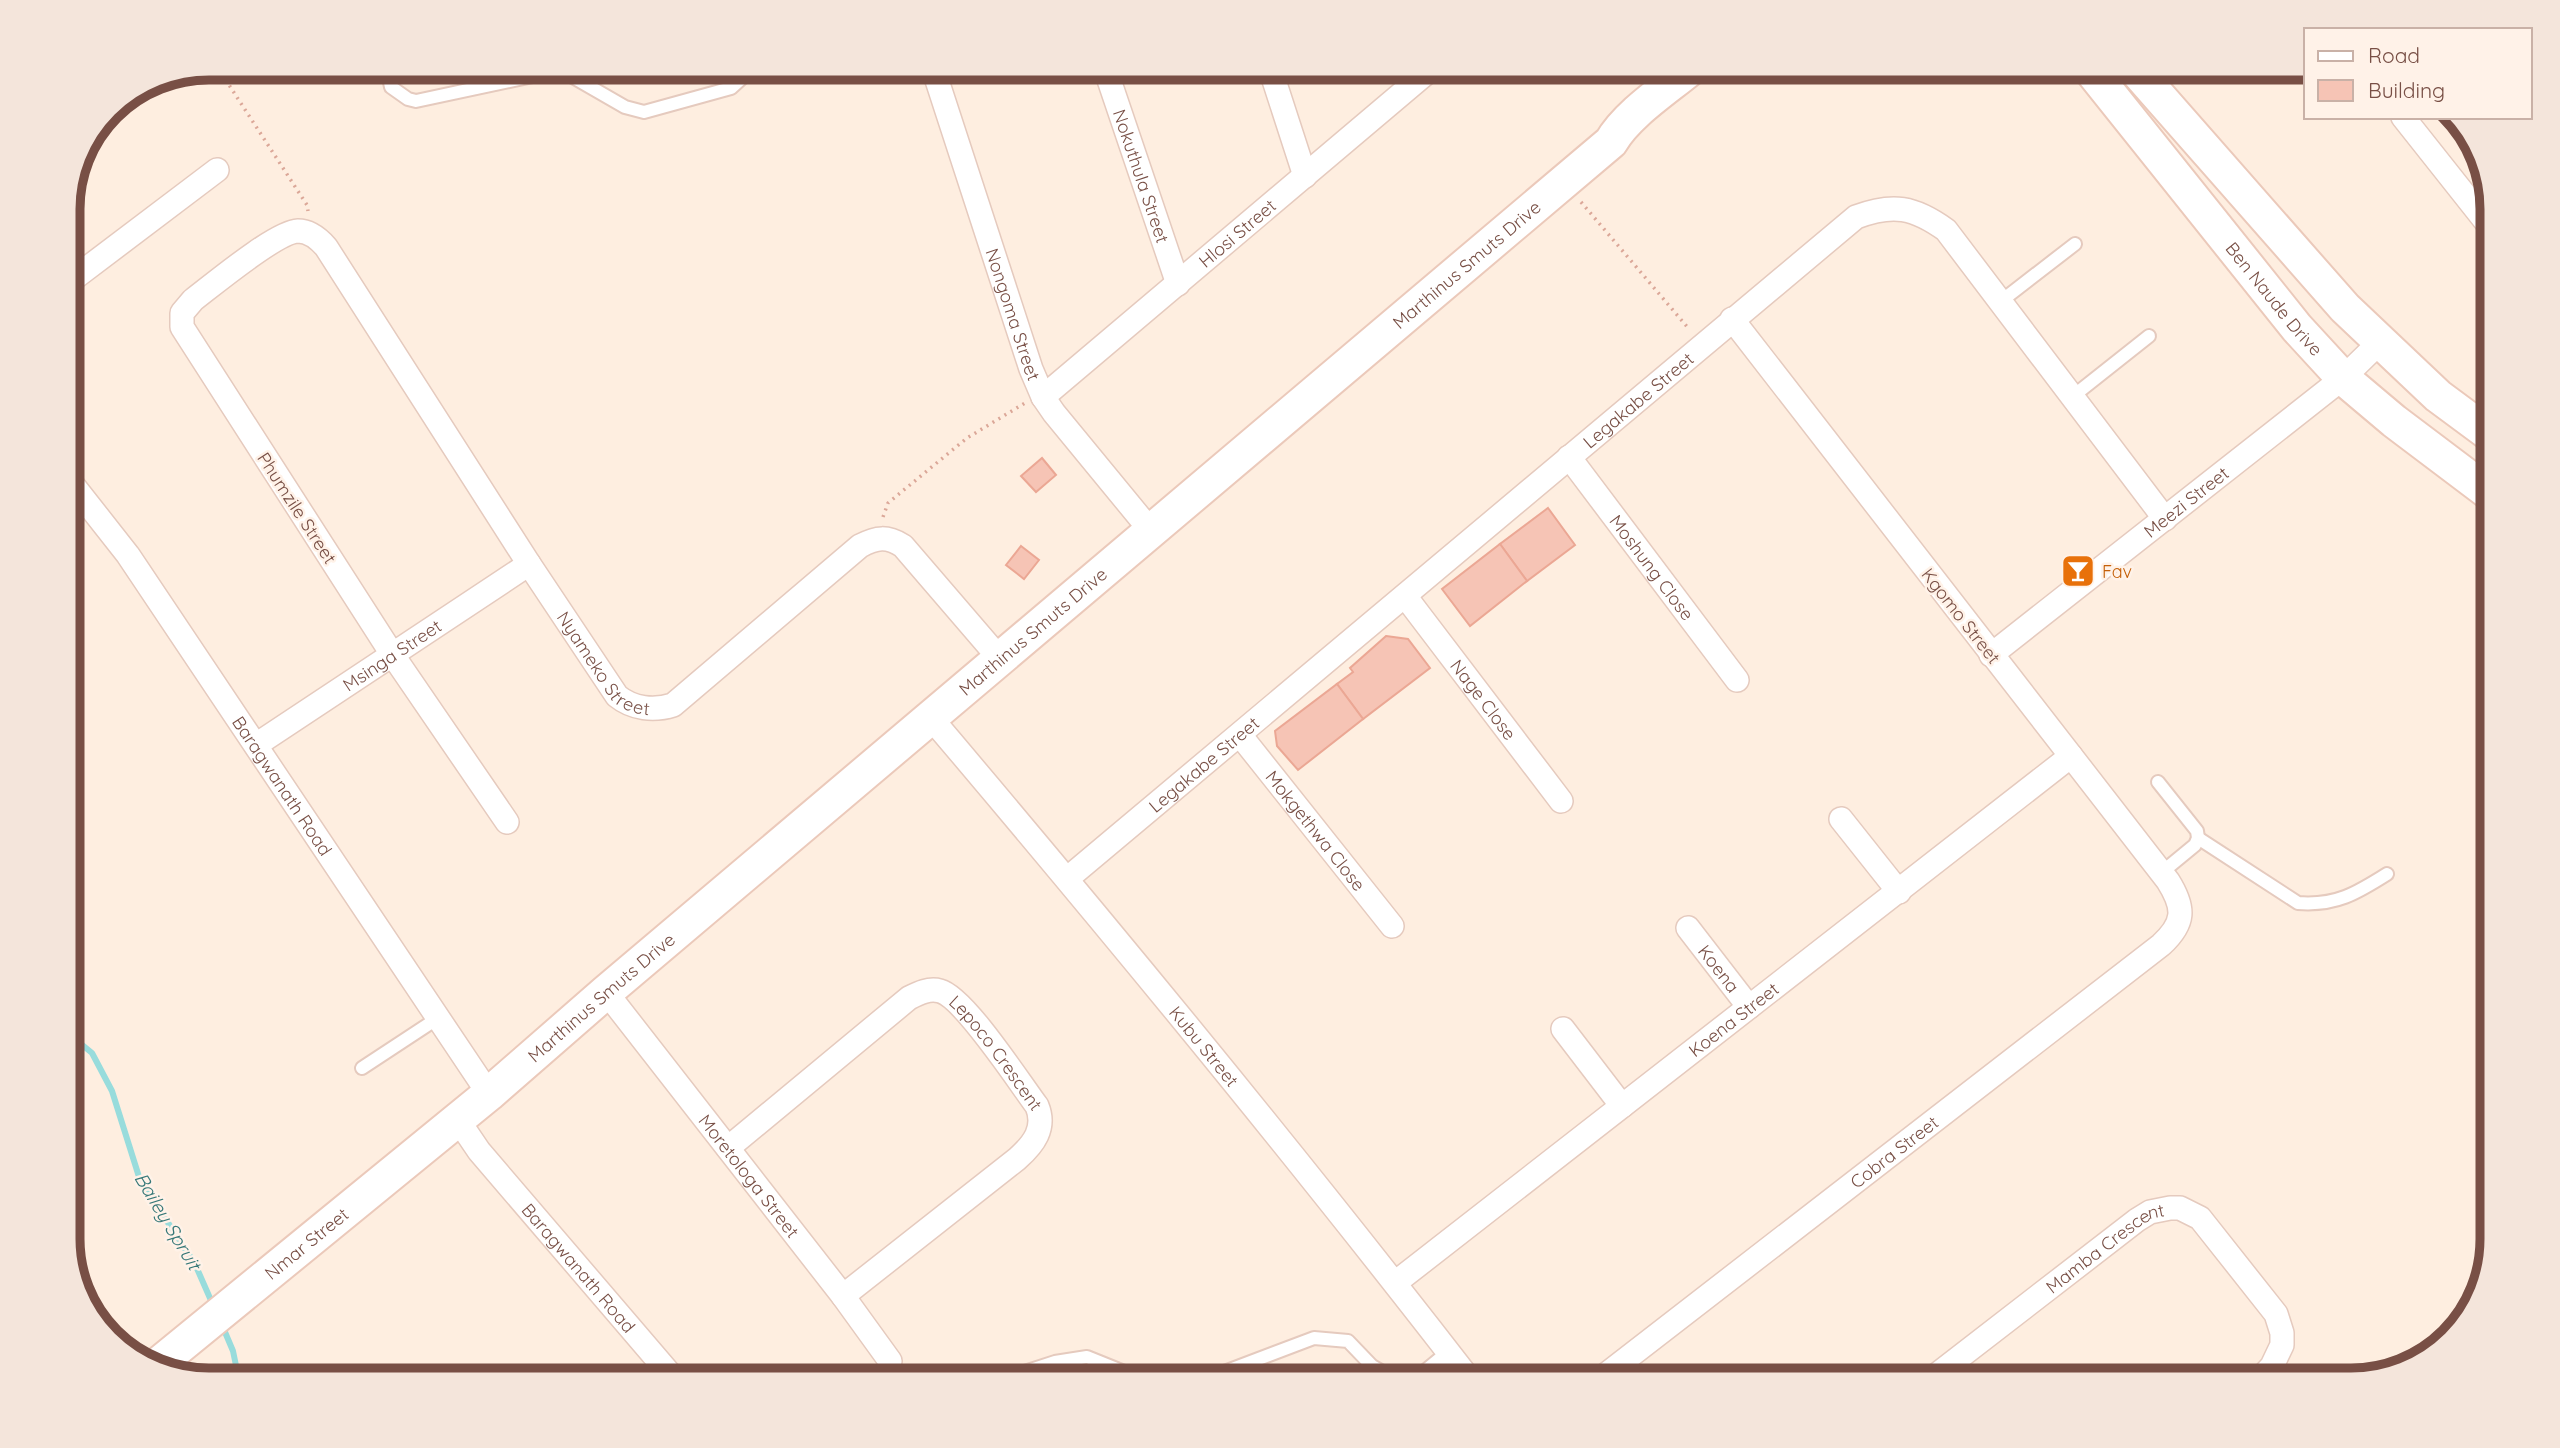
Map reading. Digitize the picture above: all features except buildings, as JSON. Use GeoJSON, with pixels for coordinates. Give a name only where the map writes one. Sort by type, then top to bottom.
{"type":"FeatureCollection","features":[{"type":"Feature","properties":{"kind":"street","name":"Hlosi Street"},"geometry":{"type":"LineString","coordinates":[[1042,395],[1178,284],[1417,80]]}},
{"type":"Feature","properties":{"kind":"street","name":"Marthinus Smuts Drive"},"geometry":{"type":"LineString","coordinates":[[458,1120],[1611,142],[1632,118],[1676,80]]}},
{"type":"Feature","properties":{"kind":"street","name":"Marthinus Smuts Drive"},"geometry":{"type":"LineString","coordinates":[[1611,142],[1623,140],[1698,80]]}},
{"type":"Feature","properties":{"kind":"street","name":"Ben Naude Drive"},"geometry":{"type":"LineString","coordinates":[[2099,80],[2297,328],[2343,378],[2393,421],[2479,486]]}},
{"type":"Feature","properties":{"kind":"street"},"geometry":{"type":"LineString","coordinates":[[2145,80],[2344,308],[2438,396],[2479,427]]}},
{"type":"Feature","properties":{"kind":"street","name":"Nongoma Street"},"geometry":{"type":"LineString","coordinates":[[937,81],[1031,369],[1042,395],[1151,531]]}},
{"type":"Feature","properties":{"kind":"street","name":"Nokuthula Street"},"geometry":{"type":"LineString","coordinates":[[1109,81],[1178,284]]}},
{"type":"Feature","properties":{"kind":"street"},"geometry":{"type":"LineString","coordinates":[[1274,81],[1305,176]]}},
{"type":"Feature","properties":{"kind":"street"},"geometry":{"type":"LineString","coordinates":[[2405,119],[2479,213]]}},
{"type":"Feature","properties":{"kind":"street"},"geometry":{"type":"LineString","coordinates":[[81,273],[217,170]]}},
{"type":"Feature","properties":{"kind":"street","name":"Legakabe Street"},"geometry":{"type":"LineString","coordinates":[[1068,878],[1732,319],[1856,217],[1875,210],[1913,210],[1946,230],[2165,519]]}},
{"type":"Feature","properties":{"kind":"street","name":"Nyameko Street"},"geometry":{"type":"LineString","coordinates":[[306,232],[326,247],[529,565],[617,696],[636,706],[659,708],[673,705],[860,546],[874,538]]}},
{"type":"Feature","properties":{"kind":"street","name":"Phumzile Street"},"geometry":{"type":"LineString","coordinates":[[306,232],[279,236],[193,300],[182,313],[182,327],[392,654],[507,822]]}},
{"type":"Feature","properties":{"kind":"street","name":"Kgomo Street"},"geometry":{"type":"LineString","coordinates":[[1732,319],[2161,873],[2178,899],[2180,916]]}},
{"type":"Feature","properties":{"kind":"street","name":"Meezi Street"},"geometry":{"type":"LineString","coordinates":[[1991,655],[2343,378],[2379,343]]}},
{"type":"Feature","properties":{"kind":"street","name":"Moshung Close"},"geometry":{"type":"LineString","coordinates":[[1569,457],[1737,680]]}},
{"type":"Feature","properties":{"kind":"street","name":"Baragwanath Road"},"geometry":{"type":"LineString","coordinates":[[81,496],[128,555],[489,1094]]}},
{"type":"Feature","properties":{"kind":"street"},"geometry":{"type":"LineString","coordinates":[[874,538],[893,540],[903,546],[1000,660]]}},
{"type":"Feature","properties":{"kind":"street","name":"Msinga Street"},"geometry":{"type":"LineString","coordinates":[[256,745],[529,565]]}},
{"type":"Feature","properties":{"kind":"street","name":"Nage Close"},"geometry":{"type":"LineString","coordinates":[[1405,596],[1561,801]]}},
{"type":"Feature","properties":{"kind":"street","name":"Kubu Street"},"geometry":{"type":"LineString","coordinates":[[932,718],[1068,878],[1461,1368]]}},
{"type":"Feature","properties":{"kind":"street","name":"Mokgethwa Close"},"geometry":{"type":"LineString","coordinates":[[1240,735],[1392,926]]}},
{"type":"Feature","properties":{"kind":"street","name":"Koena Street"},"geometry":{"type":"LineString","coordinates":[[1395,1283],[2071,756]]}},
{"type":"Feature","properties":{"kind":"street"},"geometry":{"type":"LineString","coordinates":[[1841,819],[1899,891]]}},
{"type":"Feature","properties":{"kind":"street","name":"Cobra Street"},"geometry":{"type":"LineString","coordinates":[[1615,1368],[2161,945],[2176,930],[2180,916]]}},
{"type":"Feature","properties":{"kind":"street","name":"Koena"},"geometry":{"type":"LineString","coordinates":[[1688,928],[1749,1007]]}},
{"type":"Feature","properties":{"kind":"street","name":"Lepoco Crescent"},"geometry":{"type":"LineString","coordinates":[[729,1148],[909,998],[933,990],[942,991],[960,1003],[1037,1106],[1041,1120],[1039,1133],[1017,1159],[843,1296]]}},
{"type":"Feature","properties":{"kind":"street","name":"Moretologa Street"},"geometry":{"type":"LineString","coordinates":[[606,992],[843,1296],[890,1361]]}},
{"type":"Feature","properties":{"kind":"street"},"geometry":{"type":"LineString","coordinates":[[1563,1029],[1622,1106]]}},
{"type":"Feature","properties":{"kind":"street","name":"Baragwanath Road"},"geometry":{"type":"LineString","coordinates":[[458,1120],[479,1151],[665,1368]]}},
{"type":"Feature","properties":{"kind":"street","name":"Nmar Street"},"geometry":{"type":"LineString","coordinates":[[165,1359],[458,1120]]}},
{"type":"Feature","properties":{"kind":"street","name":"Mamba Crescent"},"geometry":{"type":"LineString","coordinates":[[1946,1368],[2137,1220],[2150,1212],[2180,1208],[2191,1212],[2208,1226],[2276,1314],[2282,1332],[2282,1345],[2270,1368]]}},
{"type":"Feature","properties":{"kind":"lane"},"geometry":{"type":"LineString","coordinates":[[390,81],[391,87],[408,99],[416,101],[510,81]]}},
{"type":"Feature","properties":{"kind":"lane"},"geometry":{"type":"LineString","coordinates":[[580,81],[625,107],[644,112],[731,88],[739,81]]}},
{"type":"Feature","properties":{"kind":"lane"},"geometry":{"type":"LineString","coordinates":[[2000,302],[2075,244]]}},
{"type":"Feature","properties":{"kind":"lane"},"geometry":{"type":"LineString","coordinates":[[2072,397],[2149,336]]}},
{"type":"Feature","properties":{"kind":"lane"},"geometry":{"type":"LineString","coordinates":[[2158,782],[2197,831],[2198,838],[2195,845],[2161,873]]}},
{"type":"Feature","properties":{"kind":"lane"},"geometry":{"type":"LineString","coordinates":[[2198,838],[2298,903],[2312,904],[2353,895],[2387,874]]}},
{"type":"Feature","properties":{"kind":"lane"},"geometry":{"type":"LineString","coordinates":[[362,1068],[438,1018]]}},
{"type":"Feature","properties":{"kind":"lane"},"geometry":{"type":"LineString","coordinates":[[1235,1368],[1314,1338],[1348,1341],[1376,1368]]}},
{"type":"Feature","properties":{"kind":"lane"},"geometry":{"type":"LineString","coordinates":[[1429,1368],[1448,1352]]}},
{"type":"Feature","properties":{"kind":"lane"},"geometry":{"type":"LineString","coordinates":[[1037,1368],[1087,1357],[1114,1368]]}},
{"type":"Feature","properties":{"kind":"path"},"geometry":{"type":"LineString","coordinates":[[226,81],[307,205],[306,232]]}},
{"type":"Feature","properties":{"kind":"path"},"geometry":{"type":"LineString","coordinates":[[1564,182],[1702,344]]}},
{"type":"Feature","properties":{"kind":"path"},"geometry":{"type":"LineString","coordinates":[[874,538],[888,503],[967,438],[1042,395]]}},
{"type":"Feature","properties":{"kind":"waterway","name":"Bailey Spruit"},"geometry":{"type":"LineString","coordinates":[[81,1044],[92,1053],[112,1091],[140,1180],[195,1264],[213,1305]]}},
{"type":"Feature","properties":{"kind":"waterway","name":"Bailey Spruit"},"geometry":{"type":"LineString","coordinates":[[222,1325],[233,1351],[237,1368]]}},
{"type":"Feature","properties":{"kind":"place","name":"Fav"},"geometry":{"type":"Point","coordinates":[2078,571]}}]}
